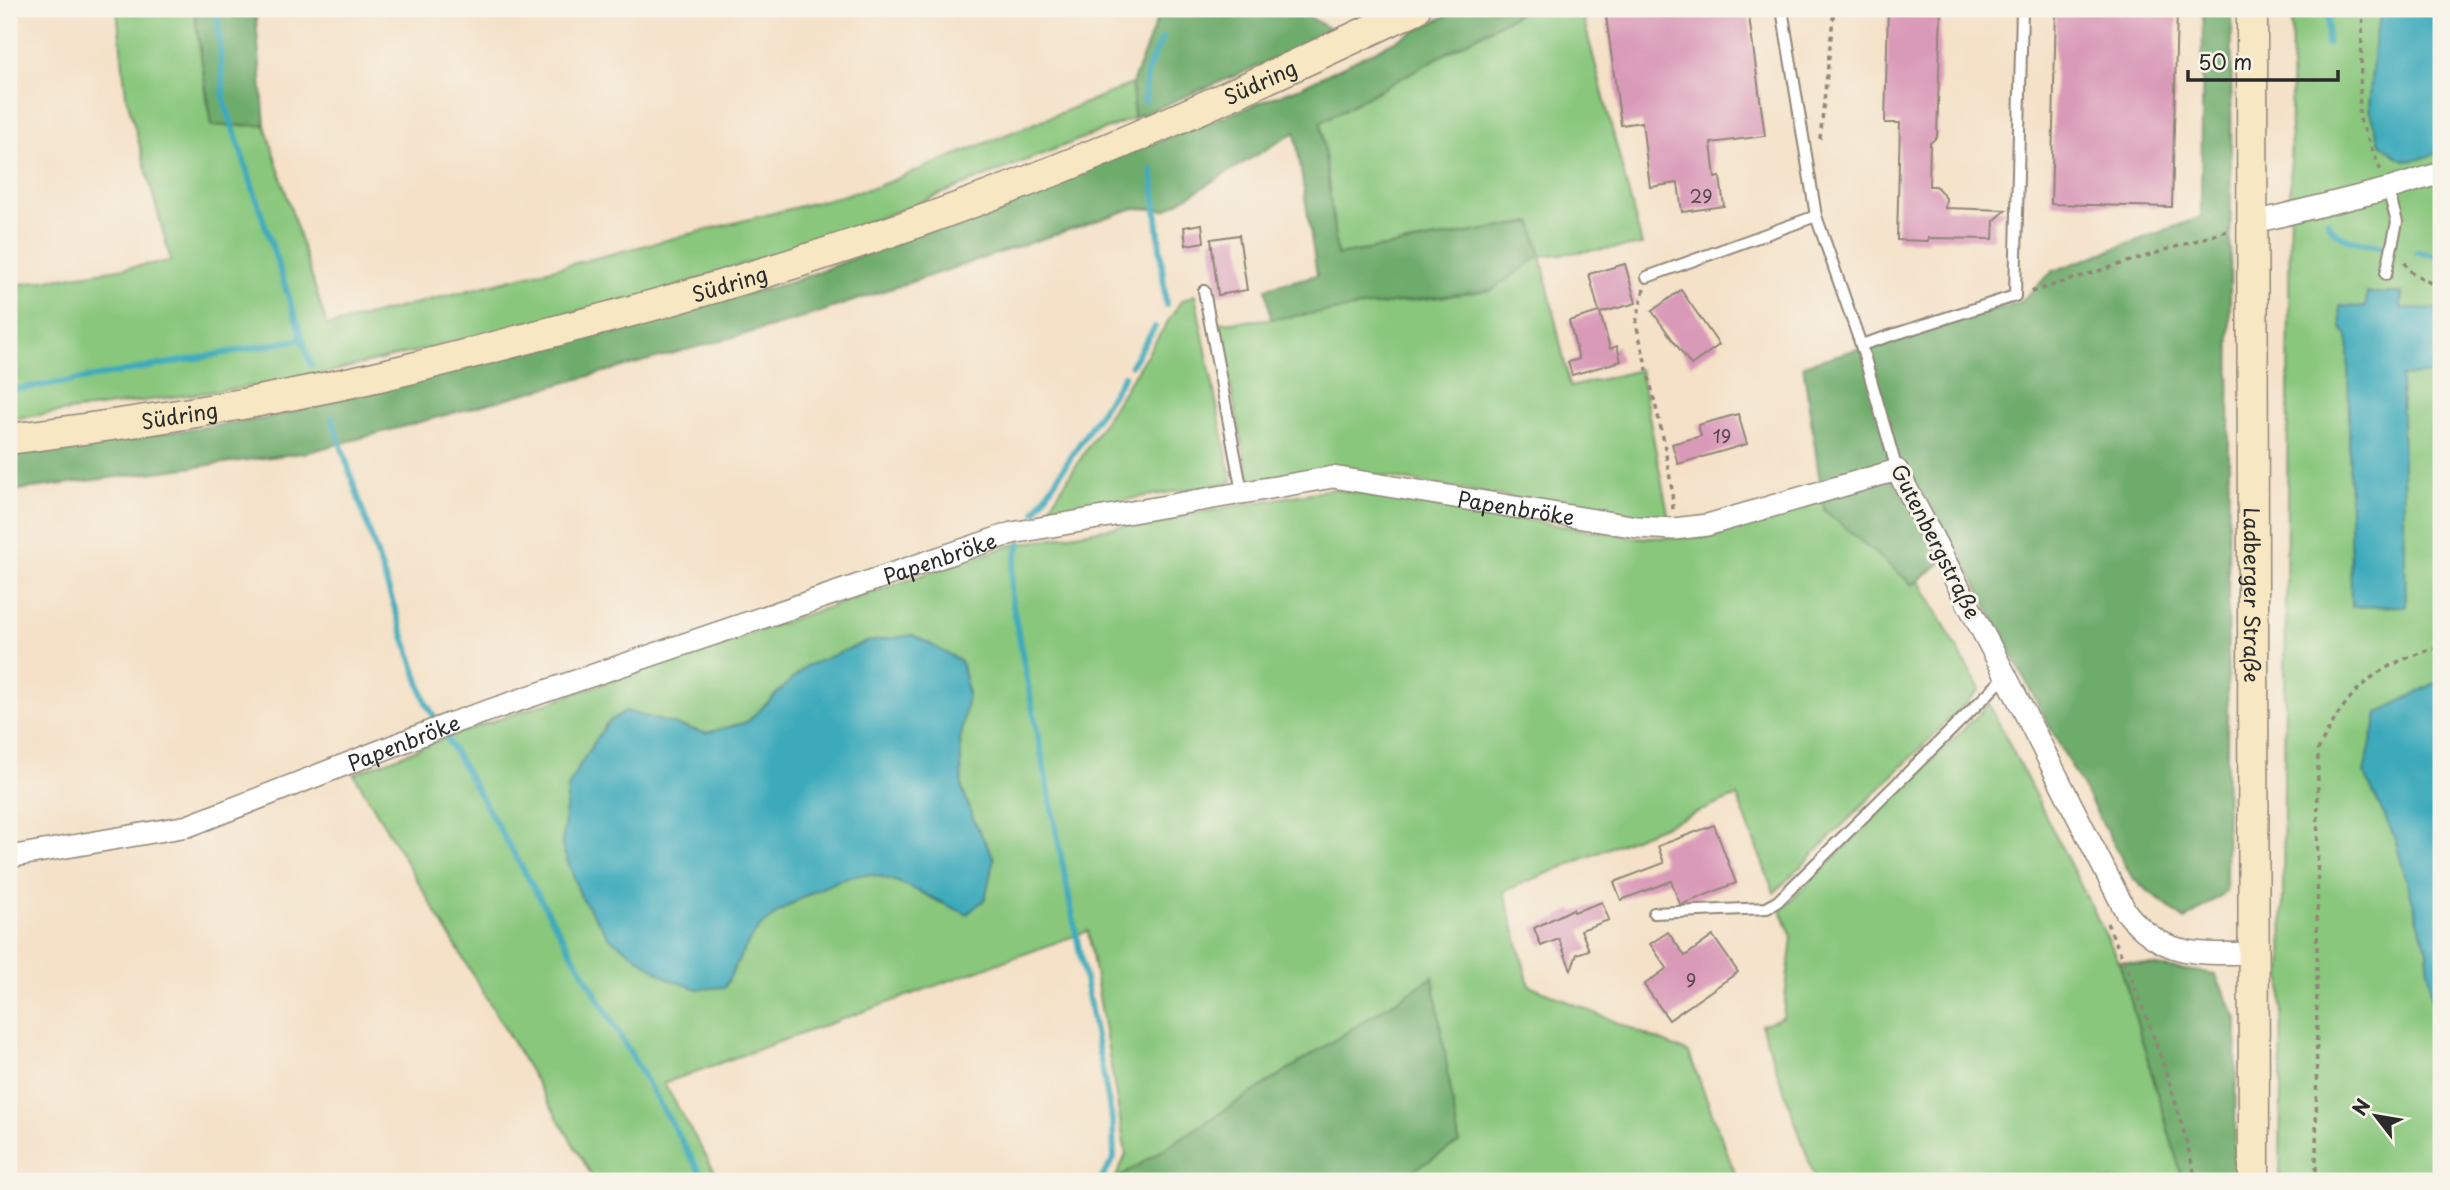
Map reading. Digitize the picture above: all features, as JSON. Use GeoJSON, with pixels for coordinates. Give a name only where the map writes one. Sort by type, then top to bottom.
{"type":"FeatureCollection","features":[{"type":"Feature","properties":{"kind":"main road","name":"Südring"},"geometry":{"type":"LineString","coordinates":[[9,439],[123,425],[310,391],[662,304],[862,241],[1052,172],[1210,106],[1415,9]]}},
{"type":"Feature","properties":{"kind":"main road","name":"Ladberger Straße"},"geometry":{"type":"LineString","coordinates":[[2252,9],[2254,1181]]}},
{"type":"Feature","properties":{"kind":"street"},"geometry":{"type":"LineString","coordinates":[[2251,223],[2441,173]]}},
{"type":"Feature","properties":{"kind":"street","name":"Gutenbergstraße"},"geometry":{"type":"LineString","coordinates":[[1897,470],[2126,912],[2139,928],[2163,945],[2200,954],[2253,953]]}},
{"type":"Feature","properties":{"kind":"street","name":"Papenbröke"},"geometry":{"type":"LineString","coordinates":[[9,856],[188,826],[439,728],[1012,533],[1333,477],[1637,527],[1674,528],[1707,525],[1897,470]]}},
{"type":"Feature","properties":{"kind":"lane","name":"Gutenbergstraße"},"geometry":{"type":"LineString","coordinates":[[1782,9],[1816,216],[1861,345],[1897,470]]}},
{"type":"Feature","properties":{"kind":"lane"},"geometry":{"type":"LineString","coordinates":[[1861,345],[2015,296],[2022,9]]}},
{"type":"Feature","properties":{"kind":"lane"},"geometry":{"type":"LineString","coordinates":[[2386,274],[2398,222],[2388,189]]}},
{"type":"Feature","properties":{"kind":"lane"},"geometry":{"type":"LineString","coordinates":[[1647,277],[1816,216]]}},
{"type":"Feature","properties":{"kind":"lane"},"geometry":{"type":"LineString","coordinates":[[1204,291],[1242,492]]}},
{"type":"Feature","properties":{"kind":"lane"},"geometry":{"type":"LineString","coordinates":[[1654,913],[1766,908],[1778,901],[2006,676]]}},
{"type":"Feature","properties":{"kind":"path"},"geometry":{"type":"LineString","coordinates":[[1820,144],[1834,9]]}},
{"type":"Feature","properties":{"kind":"path"},"geometry":{"type":"LineString","coordinates":[[2363,9],[2359,117],[2388,189]]}},
{"type":"Feature","properties":{"kind":"path"},"geometry":{"type":"LineString","coordinates":[[2015,296],[2251,223]]}},
{"type":"Feature","properties":{"kind":"path"},"geometry":{"type":"LineString","coordinates":[[2404,258],[2408,270],[2441,289]]}},
{"type":"Feature","properties":{"kind":"path"},"geometry":{"type":"LineString","coordinates":[[1647,277],[1636,323],[1672,490],[1674,528]]}},
{"type":"Feature","properties":{"kind":"path"},"geometry":{"type":"LineString","coordinates":[[2316,1181],[2319,750],[2334,718],[2367,680],[2406,657],[2441,648]]}},
{"type":"Feature","properties":{"kind":"path"},"geometry":{"type":"LineString","coordinates":[[2104,916],[2137,989],[2185,1134],[2196,1181]]}},
{"type":"Feature","properties":{"kind":"green space"},"geometry":{"type":"Polygon","coordinates":[[[117,9],[194,9],[211,126],[265,125],[327,326],[876,187],[1132,84],[1134,118],[882,217],[657,293],[292,381],[9,419],[9,286],[171,261],[126,95],[117,9]]]}},
{"type":"Feature","properties":{"kind":"green space"},"geometry":{"type":"Polygon","coordinates":[[[194,9],[255,9],[265,125],[212,126],[194,9]]]}},
{"type":"Feature","properties":{"kind":"green space"},"geometry":{"type":"Polygon","coordinates":[[[1161,9],[1296,9],[1337,33],[1134,118],[1132,84],[1161,9]]]}},
{"type":"Feature","properties":{"kind":"green space"},"geometry":{"type":"Polygon","coordinates":[[[1460,9],[1526,9],[1321,122],[1337,255],[1532,222],[1541,255],[1492,290],[1271,319],[1266,288],[1317,275],[1295,132],[1165,210],[1135,208],[793,321],[309,452],[9,491],[9,455],[268,418],[789,283],[1303,86],[1460,9]]]}},
{"type":"Feature","properties":{"kind":"green space"},"geometry":{"type":"Polygon","coordinates":[[[1526,9],[1581,9],[1642,245],[1541,256],[1570,387],[1640,370],[1670,524],[1333,468],[1250,482],[1218,323],[1271,319],[1492,290],[1531,222],[1337,255],[1321,122],[1526,9]]]}},
{"type":"Feature","properties":{"kind":"green space"},"geometry":{"type":"Polygon","coordinates":[[[2203,9],[2232,9],[2226,892],[2185,920],[2133,879],[2047,722],[1958,549],[1913,585],[1824,510],[1803,365],[2020,302],[2053,271],[2201,217],[2203,9]]]}},
{"type":"Feature","properties":{"kind":"green space"},"geometry":{"type":"Polygon","coordinates":[[[2292,9],[2441,9],[2441,1181],[2280,1181],[2292,9]]]}},
{"type":"Feature","properties":{"kind":"green space"},"geometry":{"type":"Polygon","coordinates":[[[1195,295],[1232,482],[1046,513],[1181,301],[1195,295]]]}},
{"type":"Feature","properties":{"kind":"green space"},"geometry":{"type":"Polygon","coordinates":[[[1333,489],[1636,538],[1710,537],[1823,500],[1825,510],[1913,585],[1919,580],[1980,689],[1774,893],[1737,796],[1504,891],[1529,985],[1689,1053],[1738,1181],[1395,1181],[1459,1142],[1432,978],[1114,1181],[1126,1155],[1088,931],[664,1083],[720,1181],[595,1181],[354,774],[458,733],[1008,546],[1333,489]],[[913,635],[806,666],[747,722],[706,733],[625,711],[725,986],[746,946],[763,925],[790,905],[840,881],[867,874],[885,877],[943,904],[974,821],[962,788],[960,741],[968,695],[961,661],[913,635]]]}},
{"type":"Feature","properties":{"kind":"green space"},"geometry":{"type":"Polygon","coordinates":[[[1989,704],[2119,961],[2183,1181],[1816,1181],[1761,1025],[1783,1017],[1792,937],[1781,910],[1989,704]]]}},
{"type":"Feature","properties":{"kind":"green space"},"geometry":{"type":"Polygon","coordinates":[[[2119,961],[2215,974],[2237,1019],[2234,1181],[2183,1181],[2119,961]]]}},
{"type":"Feature","properties":{"kind":"green space"},"geometry":{"type":"Polygon","coordinates":[[[1433,977],[1459,1143],[1395,1181],[1114,1181],[1433,977]]]}},
{"type":"Feature","properties":{"kind":"water"},"geometry":{"type":"Polygon","coordinates":[[[2382,9],[2441,9],[2441,153],[2409,160],[2398,157],[2380,143],[2369,109],[2374,42],[2382,9]]]}},
{"type":"Feature","properties":{"kind":"water"},"geometry":{"type":"Polygon","coordinates":[[[2367,293],[2402,293],[2401,308],[2439,309],[2441,374],[2401,376],[2406,606],[2351,607],[2348,336],[2341,328],[2340,306],[2366,307],[2367,293]]]}},
{"type":"Feature","properties":{"kind":"water"},"geometry":{"type":"Polygon","coordinates":[[[913,635],[961,661],[968,695],[960,741],[962,788],[974,821],[994,858],[985,899],[967,914],[885,878],[860,875],[844,879],[808,894],[762,925],[746,946],[725,987],[698,989],[668,979],[609,937],[581,897],[562,846],[568,788],[607,723],[625,711],[706,733],[747,722],[806,666],[866,642],[913,635]]]}},
{"type":"Feature","properties":{"kind":"water"},"geometry":{"type":"Polygon","coordinates":[[[2435,683],[2441,683],[2441,1178],[2435,1037],[2427,951],[2394,836],[2364,773],[2378,713],[2435,683]]]}},
{"type":"Feature","properties":{"kind":"building"},"geometry":{"type":"Polygon","coordinates":[[[1605,9],[1748,9],[1765,136],[1711,143],[1715,178],[1720,177],[1724,206],[1682,212],[1678,183],[1650,187],[1642,122],[1621,125],[1605,9]]]}},
{"type":"Feature","properties":{"kind":"building"},"geometry":{"type":"Polygon","coordinates":[[[1888,9],[1941,9],[1937,137],[1930,143],[1929,186],[1936,186],[1946,198],[1945,208],[2006,210],[1994,221],[1993,239],[1897,240],[1900,123],[1885,123],[1888,9]]]}},
{"type":"Feature","properties":{"kind":"building"},"geometry":{"type":"Polygon","coordinates":[[[2056,9],[2177,9],[2172,207],[2051,204],[2056,9]]]}},
{"type":"Feature","properties":{"kind":"building"},"geometry":{"type":"Polygon","coordinates":[[[1202,224],[1204,242],[1186,245],[1184,227],[1202,224]]]}},
{"type":"Feature","properties":{"kind":"building"},"geometry":{"type":"Polygon","coordinates":[[[1239,235],[1247,290],[1218,295],[1211,239],[1239,235]]]}},
{"type":"Feature","properties":{"kind":"building"},"geometry":{"type":"Polygon","coordinates":[[[1625,264],[1636,303],[1600,313],[1610,349],[1617,346],[1621,361],[1572,375],[1568,362],[1579,359],[1569,321],[1599,312],[1589,274],[1625,264]]]}},
{"type":"Feature","properties":{"kind":"building"},"geometry":{"type":"Polygon","coordinates":[[[1681,290],[1719,345],[1691,365],[1652,311],[1681,290]]]}},
{"type":"Feature","properties":{"kind":"building"},"geometry":{"type":"Polygon","coordinates":[[[1738,414],[1747,444],[1678,464],[1672,444],[1701,436],[1698,425],[1738,414]]]}},
{"type":"Feature","properties":{"kind":"building"},"geometry":{"type":"Polygon","coordinates":[[[1714,825],[1736,883],[1683,904],[1680,904],[1671,881],[1621,900],[1614,882],[1664,863],[1658,846],[1714,825]]]}},
{"type":"Feature","properties":{"kind":"building"},"geometry":{"type":"Polygon","coordinates":[[[1602,902],[1609,920],[1581,930],[1589,950],[1577,954],[1571,970],[1559,939],[1541,946],[1534,928],[1573,909],[1574,912],[1602,902]]]}},
{"type":"Feature","properties":{"kind":"building"},"geometry":{"type":"Polygon","coordinates":[[[1668,932],[1685,956],[1713,936],[1738,972],[1669,1020],[1644,985],[1667,968],[1650,944],[1668,932]]]}},
{"type":"Feature","properties":{"kind":"waterway"},"geometry":{"type":"LineString","coordinates":[[217,9],[224,100],[311,365]]}},
{"type":"Feature","properties":{"kind":"waterway"},"geometry":{"type":"LineString","coordinates":[[2327,44],[2329,9]]}},
{"type":"Feature","properties":{"kind":"waterway"},"geometry":{"type":"LineString","coordinates":[[1145,101],[1149,68],[1163,38]]}},
{"type":"Feature","properties":{"kind":"waterway"},"geometry":{"type":"LineString","coordinates":[[1152,169],[1166,305]]}},
{"type":"Feature","properties":{"kind":"waterway"},"geometry":{"type":"LineString","coordinates":[[2327,221],[2331,228],[2344,237],[2384,247]]}},
{"type":"Feature","properties":{"kind":"waterway"},"geometry":{"type":"LineString","coordinates":[[2417,252],[2441,256]]}},
{"type":"Feature","properties":{"kind":"waterway"},"geometry":{"type":"LineString","coordinates":[[1131,365],[1155,327]]}},
{"type":"Feature","properties":{"kind":"waterway"},"geometry":{"type":"LineString","coordinates":[[9,390],[302,339]]}},
{"type":"Feature","properties":{"kind":"waterway"},"geometry":{"type":"LineString","coordinates":[[1035,512],[1124,376]]}},
{"type":"Feature","properties":{"kind":"waterway"},"geometry":{"type":"LineString","coordinates":[[332,418],[426,703],[705,1181]]}},
{"type":"Feature","properties":{"kind":"waterway"},"geometry":{"type":"LineString","coordinates":[[1020,543],[1012,570],[1011,596],[1113,1125],[1114,1158],[1100,1181]]}}]}
